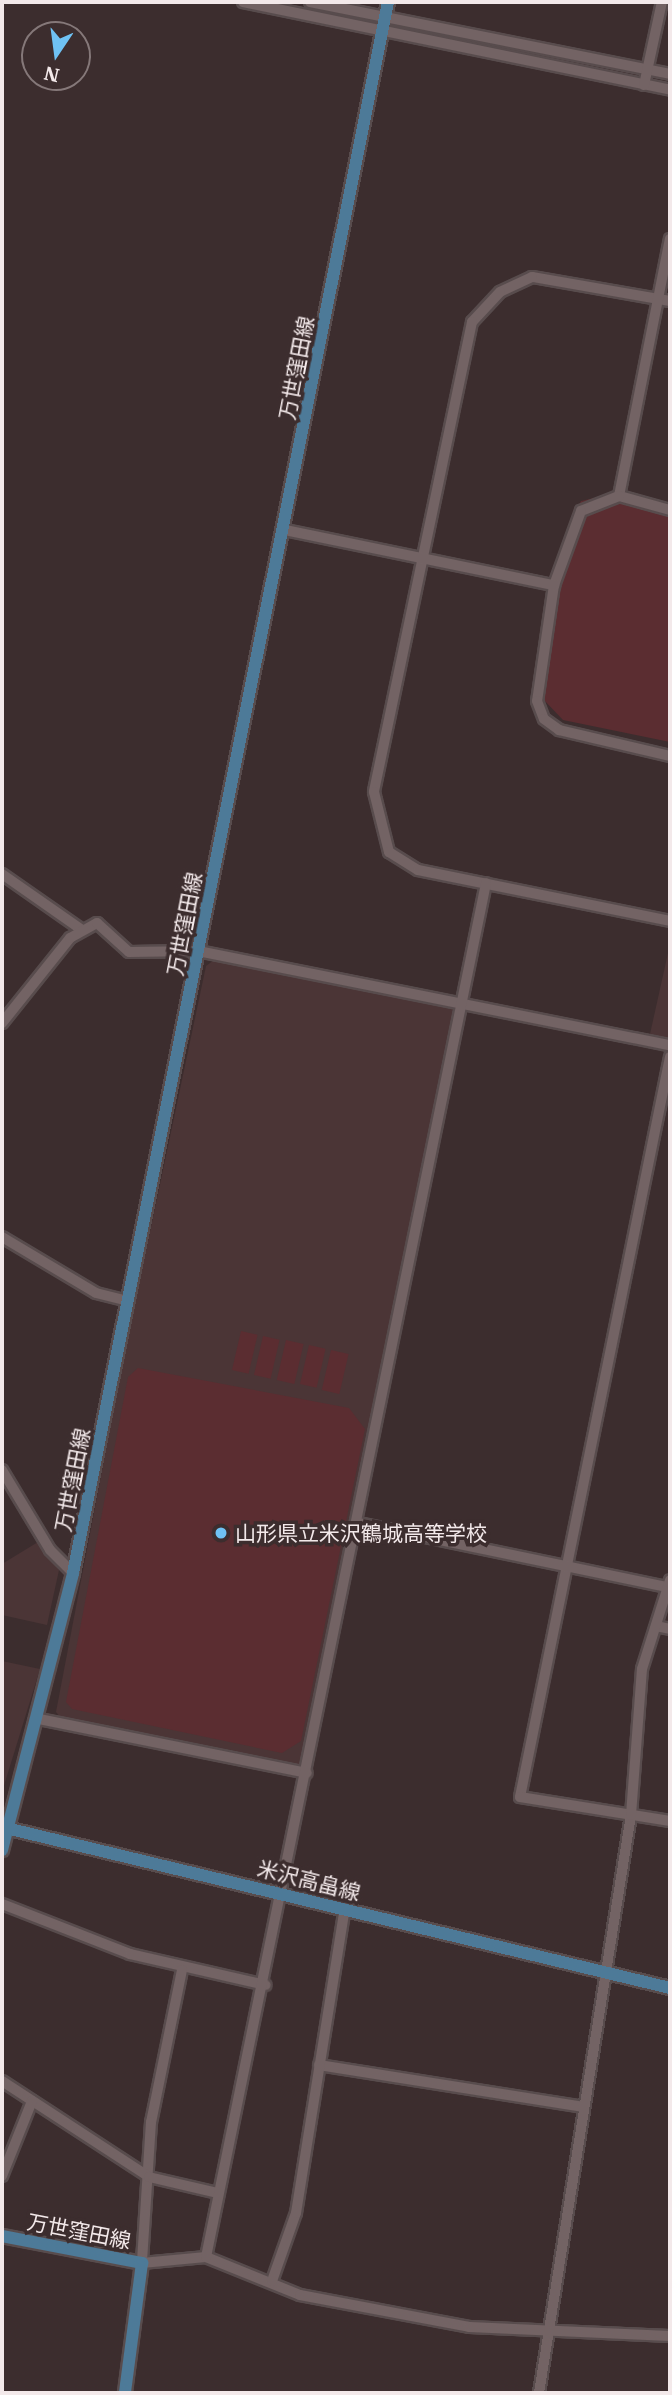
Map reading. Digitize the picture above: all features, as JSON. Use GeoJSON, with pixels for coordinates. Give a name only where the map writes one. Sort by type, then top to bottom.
{"type":"FeatureCollection","features":[{"type":"Feature","properties":{"kind":"main road","name":"万世窪田線"},"geometry":{"type":"LineString","coordinates":[[2,1850],[5,1828],[39,1719],[73,1573],[285,530],[388,2]]}},
{"type":"Feature","properties":{"kind":"main road","name":"米沢高畠線"},"geometry":{"type":"LineString","coordinates":[[5,1828],[345,1908],[670,1991]]}},
{"type":"Feature","properties":{"kind":"main road","name":"万世窪田線"},"geometry":{"type":"LineString","coordinates":[[2,2236],[142,2263],[125,2393]]}},
{"type":"Feature","properties":{"kind":"street"},"geometry":{"type":"LineString","coordinates":[[243,2],[670,90]]}},
{"type":"Feature","properties":{"kind":"street"},"geometry":{"type":"LineString","coordinates":[[283,2],[289,12]]}},
{"type":"Feature","properties":{"kind":"street"},"geometry":{"type":"LineString","coordinates":[[310,2],[670,74]]}},
{"type":"Feature","properties":{"kind":"street"},"geometry":{"type":"LineString","coordinates":[[644,85],[662,2]]}},
{"type":"Feature","properties":{"kind":"street"},"geometry":{"type":"LineString","coordinates":[[619,496],[670,239]]}},
{"type":"Feature","properties":{"kind":"street"},"geometry":{"type":"LineString","coordinates":[[670,301],[532,277],[500,292],[472,323],[374,792],[378,825],[389,852],[418,870],[670,921]]}},
{"type":"Feature","properties":{"kind":"street"},"geometry":{"type":"LineString","coordinates":[[670,510],[619,496],[581,511],[554,585],[537,701],[544,719],[559,730],[670,756]]}},
{"type":"Feature","properties":{"kind":"street"},"geometry":{"type":"LineString","coordinates":[[285,530],[554,585]]}},
{"type":"Feature","properties":{"kind":"street"},"geometry":{"type":"LineString","coordinates":[[2,874],[82,930]]}},
{"type":"Feature","properties":{"kind":"street"},"geometry":{"type":"LineString","coordinates":[[206,2257],[217,2193],[265,1985],[486,883]]}},
{"type":"Feature","properties":{"kind":"street"},"geometry":{"type":"LineString","coordinates":[[2,1023],[82,930],[97,923],[129,952],[198,951],[670,1045]]}},
{"type":"Feature","properties":{"kind":"street"},"geometry":{"type":"LineString","coordinates":[[670,1057],[520,1797],[670,1821]]}},
{"type":"Feature","properties":{"kind":"street"},"geometry":{"type":"LineString","coordinates":[[2,1237],[96,1293],[128,1301]]}},
{"type":"Feature","properties":{"kind":"street"},"geometry":{"type":"LineString","coordinates":[[2,1469],[50,1550],[73,1573]]}},
{"type":"Feature","properties":{"kind":"street"},"geometry":{"type":"LineString","coordinates":[[358,1523],[669,1584],[642,1668],[631,1815],[540,2393]]}},
{"type":"Feature","properties":{"kind":"street"},"geometry":{"type":"LineString","coordinates":[[656,1626],[670,1629]]}},
{"type":"Feature","properties":{"kind":"street"},"geometry":{"type":"LineString","coordinates":[[39,1719],[307,1773]]}},
{"type":"Feature","properties":{"kind":"street"},"geometry":{"type":"LineString","coordinates":[[2,1904],[182,1970],[265,1985]]}},
{"type":"Feature","properties":{"kind":"street"},"geometry":{"type":"LineString","coordinates":[[272,2281],[296,2213],[345,1908]]}},
{"type":"Feature","properties":{"kind":"street"},"geometry":{"type":"LineString","coordinates":[[182,1970],[151,2122],[142,2263],[206,2257],[366,2311],[469,2327],[670,2336]]}},
{"type":"Feature","properties":{"kind":"street"},"geometry":{"type":"LineString","coordinates":[[319,2065],[584,2107]]}},
{"type":"Feature","properties":{"kind":"street"},"geometry":{"type":"LineString","coordinates":[[2,2081],[149,2177],[217,2193]]}},
{"type":"Feature","properties":{"kind":"street"},"geometry":{"type":"LineString","coordinates":[[2,2176],[32,2101]]}},
{"type":"Feature","properties":{"kind":"shaded area"},"geometry":{"type":"Polygon","coordinates":[[[612,494],[670,504],[670,742],[563,720],[543,699],[570,521],[581,501],[612,494]]]}},
{"type":"Feature","properties":{"kind":"shaded area"},"geometry":{"type":"Polygon","coordinates":[[[670,944],[670,1038],[650,1034],[670,944]]]}},
{"type":"Feature","properties":{"kind":"shaded area","name":"山形県立米沢鶴城高等学校"},"geometry":{"type":"Polygon","coordinates":[[[214,960],[451,1007],[456,1014],[305,1761],[297,1767],[62,1719],[56,1712],[124,1355],[206,966],[214,960]]]}},
{"type":"Feature","properties":{"kind":"shaded area"},"geometry":{"type":"Polygon","coordinates":[[[241,1331],[258,1335],[249,1374],[232,1370],[241,1331]]]}},
{"type":"Feature","properties":{"kind":"shaded area"},"geometry":{"type":"Polygon","coordinates":[[[263,1336],[280,1340],[271,1379],[254,1375],[263,1336]]]}},
{"type":"Feature","properties":{"kind":"shaded area"},"geometry":{"type":"Polygon","coordinates":[[[286,1340],[304,1344],[294,1384],[277,1380],[286,1340]]]}},
{"type":"Feature","properties":{"kind":"shaded area"},"geometry":{"type":"Polygon","coordinates":[[[309,1345],[326,1349],[317,1388],[300,1384],[309,1345]]]}},
{"type":"Feature","properties":{"kind":"shaded area"},"geometry":{"type":"Polygon","coordinates":[[[331,1350],[349,1354],[339,1394],[322,1390],[331,1350]]]}},
{"type":"Feature","properties":{"kind":"shaded area"},"geometry":{"type":"Polygon","coordinates":[[[138,1368],[349,1408],[365,1429],[301,1741],[282,1753],[72,1709],[66,1702],[128,1377],[138,1368]]]}},
{"type":"Feature","properties":{"kind":"shaded area"},"geometry":{"type":"Polygon","coordinates":[[[38,1542],[59,1570],[47,1625],[2,1615],[2,1564],[38,1542]]]}},
{"type":"Feature","properties":{"kind":"shaded area"},"geometry":{"type":"Polygon","coordinates":[[[2,1661],[40,1669],[2,1792],[2,1661]]]}},
{"type":"Feature","properties":{"kind":"place","name":"山形県立米沢鶴城高等学校"},"geometry":{"type":"Point","coordinates":[221,1533]}}]}
